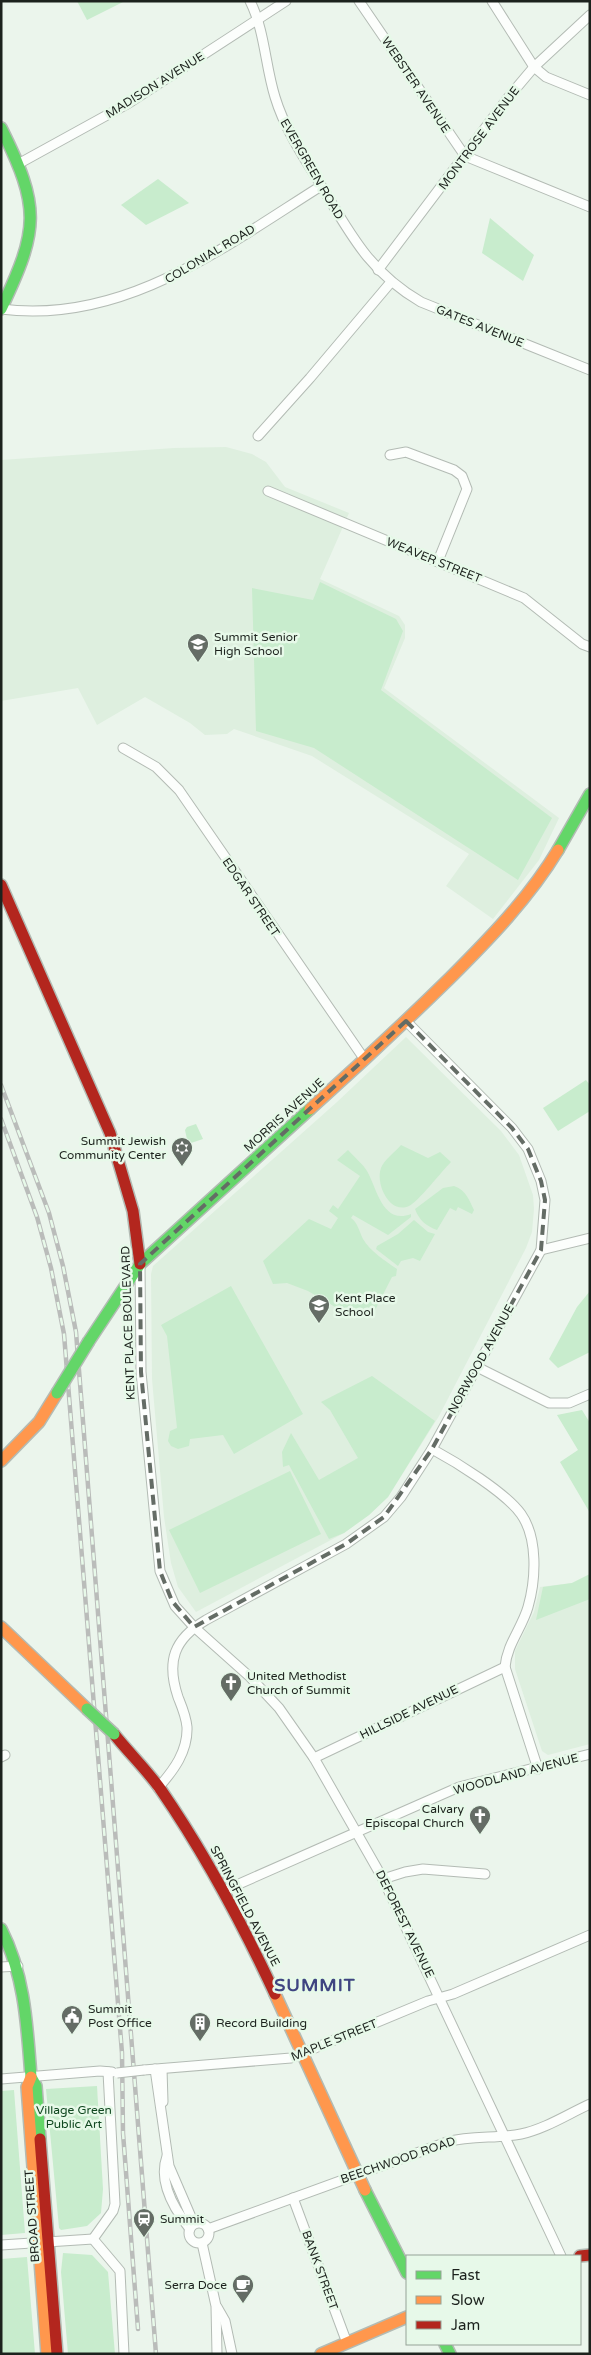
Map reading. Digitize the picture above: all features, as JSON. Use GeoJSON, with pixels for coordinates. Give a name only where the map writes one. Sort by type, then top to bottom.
{"type":"FeatureCollection","features":[{"type":"Feature","properties":{"kind":"main road"},"geometry":{"type":"LineString","coordinates":[[1,128],[20,163],[31,199],[31,228],[22,263],[1,309]]}},
{"type":"Feature","properties":{"kind":"main road","name":"MORRIS AVENUE"},"geometry":{"type":"LineString","coordinates":[[1,1461],[39,1422],[120,1292],[140,1264],[365,1060],[457,973],[512,913],[540,878],[588,801]]}},
{"type":"Feature","properties":{"kind":"main road","name":"KENT PLACE BOULEVARD"},"geometry":{"type":"LineString","coordinates":[[1,885],[111,1137],[132,1203],[139,1243],[140,1264]]}},
{"type":"Feature","properties":{"kind":"main road","name":"SPRINGFIELD AVENUE"},"geometry":{"type":"LineString","coordinates":[[1,1627],[114,1734],[158,1788],[195,1843],[223,1891],[270,1980],[358,2174],[406,2271]]}},
{"type":"Feature","properties":{"kind":"main road","name":"BROAD STREET"},"geometry":{"type":"LineString","coordinates":[[1,1928],[18,1966],[25,2005],[31,2077],[26,2087],[57,2354]]}},
{"type":"Feature","properties":{"kind":"main road","name":"BROAD STREET"},"geometry":{"type":"LineString","coordinates":[[43,2242],[47,2354]]}},
{"type":"Feature","properties":{"kind":"main road"},"geometry":{"type":"LineString","coordinates":[[321,2354],[406,2317]]}},
{"type":"Feature","properties":{"kind":"street","name":"EVERGREEN ROAD"},"geometry":{"type":"LineString","coordinates":[[250,1],[259,18],[269,76],[279,110],[356,244],[378,270]]}},
{"type":"Feature","properties":{"kind":"street","name":"MADISON AVENUE"},"geometry":{"type":"LineString","coordinates":[[20,163],[129,103],[286,1]]}},
{"type":"Feature","properties":{"kind":"street","name":"WEBSTER AVENUE"},"geometry":{"type":"LineString","coordinates":[[359,1],[465,156]]}},
{"type":"Feature","properties":{"kind":"street"},"geometry":{"type":"LineString","coordinates":[[492,1],[534,67],[546,78],[590,95]]}},
{"type":"Feature","properties":{"kind":"street","name":"MONTROSE AVENUE"},"geometry":{"type":"LineString","coordinates":[[378,270],[534,67],[590,15]]}},
{"type":"Feature","properties":{"kind":"street"},"geometry":{"type":"LineString","coordinates":[[465,156],[590,207]]}},
{"type":"Feature","properties":{"kind":"street","name":"COLONIAL ROAD"},"geometry":{"type":"LineString","coordinates":[[1,309],[33,311],[66,309],[113,300],[144,290],[173,277],[321,186]]}},
{"type":"Feature","properties":{"kind":"street","name":"GATES AVENUE"},"geometry":{"type":"LineString","coordinates":[[378,270],[391,282],[421,302],[590,370]]}},
{"type":"Feature","properties":{"kind":"street"},"geometry":{"type":"LineString","coordinates":[[258,436],[391,282]]}},
{"type":"Feature","properties":{"kind":"street"},"geometry":{"type":"LineString","coordinates":[[390,455],[406,452],[454,470],[466,482],[467,489],[438,561]]}},
{"type":"Feature","properties":{"kind":"street","name":"WEAVER STREET"},"geometry":{"type":"LineString","coordinates":[[268,491],[524,598],[582,644],[590,647]]}},
{"type":"Feature","properties":{"kind":"street","name":"EDGAR STREET"},"geometry":{"type":"LineString","coordinates":[[123,748],[156,767],[179,790],[365,1060]]}},
{"type":"Feature","properties":{"kind":"street","name":"NORWOOD AVENUE"},"geometry":{"type":"LineString","coordinates":[[194,1627],[365,1532],[384,1517],[401,1497],[432,1448],[541,1250],[545,1200],[541,1181],[528,1149],[512,1128],[406,1021]]}},
{"type":"Feature","properties":{"kind":"street"},"geometry":{"type":"LineString","coordinates":[[541,1250],[590,1238]]}},
{"type":"Feature","properties":{"kind":"street","name":"KENT PLACE BOULEVARD"},"geometry":{"type":"LineString","coordinates":[[140,1264],[141,1372],[160,1571],[175,1606],[194,1627]]}},
{"type":"Feature","properties":{"kind":"street"},"geometry":{"type":"LineString","coordinates":[[477,1367],[549,1403],[569,1403],[590,1394]]}},
{"type":"Feature","properties":{"kind":"street"},"geometry":{"type":"LineString","coordinates":[[432,1448],[511,1503],[526,1523],[532,1551],[533,1591],[527,1610],[506,1656],[505,1666],[538,1769]]}},
{"type":"Feature","properties":{"kind":"street"},"geometry":{"type":"LineString","coordinates":[[158,1788],[177,1764],[185,1745],[187,1726],[175,1684],[173,1661],[178,1645],[194,1627]]}},
{"type":"Feature","properties":{"kind":"street","name":"DEFOREST AVENUE"},"geometry":{"type":"LineString","coordinates":[[194,1627],[250,1677],[285,1716],[314,1758],[383,1879],[440,1997],[503,2136],[562,2255]]}},
{"type":"Feature","properties":{"kind":"street","name":"HILLSIDE AVENUE"},"geometry":{"type":"LineString","coordinates":[[314,1758],[505,1666]]}},
{"type":"Feature","properties":{"kind":"street","name":"WOODLAND AVENUE"},"geometry":{"type":"LineString","coordinates":[[223,1891],[458,1787],[538,1769],[590,1754]]}},
{"type":"Feature","properties":{"kind":"street"},"geometry":{"type":"LineString","coordinates":[[383,1879],[423,1869],[485,1874]]}},
{"type":"Feature","properties":{"kind":"street","name":"MAPLE STREET"},"geometry":{"type":"LineString","coordinates":[[1,2079],[291,2058],[440,1997],[453,1994],[590,1935]]}},
{"type":"Feature","properties":{"kind":"street"},"geometry":{"type":"LineString","coordinates":[[1,1967],[18,1966]]}},
{"type":"Feature","properties":{"kind":"street"},"geometry":{"type":"LineString","coordinates":[[159,2069],[167,2156],[192,2227],[189,2235],[192,2240],[202,2243]]}},
{"type":"Feature","properties":{"kind":"street"},"geometry":{"type":"LineString","coordinates":[[93,2239],[113,2211],[115,2204],[112,2072]]}},
{"type":"Feature","properties":{"kind":"street","name":"BEECHWOOD ROAD"},"geometry":{"type":"LineString","coordinates":[[208,2229],[458,2139],[503,2136],[533,2130],[590,2104]]}},
{"type":"Feature","properties":{"kind":"street","name":"BANK STREET"},"geometry":{"type":"LineString","coordinates":[[293,2198],[347,2343]]}},
{"type":"Feature","properties":{"kind":"street"},"geometry":{"type":"LineString","coordinates":[[192,2227],[203,2224],[208,2229],[207,2239],[202,2243]]}},
{"type":"Feature","properties":{"kind":"street"},"geometry":{"type":"LineString","coordinates":[[1,2245],[93,2239]]}},
{"type":"Feature","properties":{"kind":"street"},"geometry":{"type":"LineString","coordinates":[[93,2239],[120,2271],[124,2354]]}},
{"type":"Feature","properties":{"kind":"street"},"geometry":{"type":"LineString","coordinates":[[202,2243],[216,2306],[217,2354]]}},
{"type":"Feature","properties":{"kind":"street"},"geometry":{"type":"LineString","coordinates":[[216,2306],[225,2321],[232,2354]]}},
{"type":"Feature","properties":{"kind":"highlighted area"},"geometry":{"type":"Polygon","coordinates":[[[406,1021],[512,1128],[528,1149],[541,1181],[545,1200],[541,1250],[432,1449],[384,1517],[346,1544],[194,1627],[172,1601],[160,1571],[141,1372],[140,1264],[406,1021]]]}},
{"type":"Feature","properties":{"kind":"shaded area","name":"Summit Senior High School"},"geometry":{"type":"Polygon","coordinates":[[[226,447],[252,454],[266,462],[285,487],[349,513],[320,579],[399,616],[405,625],[405,638],[384,688],[559,818],[539,860],[493,919],[446,886],[469,854],[312,756],[234,729],[227,734],[205,735],[190,723],[145,697],[97,725],[78,688],[1,701],[1,460],[174,448],[226,447]]]}},
{"type":"Feature","properties":{"kind":"shaded area","name":"Kent Place School"},"geometry":{"type":"Polygon","coordinates":[[[406,1037],[501,1131],[519,1155],[533,1195],[532,1232],[526,1248],[439,1416],[388,1497],[369,1515],[344,1533],[196,1612],[178,1587],[171,1563],[164,1517],[152,1379],[151,1274],[153,1266],[337,1102],[406,1037]]]}},
{"type":"Feature","properties":{"kind":"shaded area"},"geometry":{"type":"Polygon","coordinates":[[[590,1574],[590,1744],[548,1755],[542,1751],[515,1669],[515,1651],[534,1612],[540,1587],[572,1583],[590,1574]]]}},
{"type":"Feature","properties":{"kind":"green space"},"geometry":{"type":"Polygon","coordinates":[[[77,1],[125,1],[87,20],[77,1]]]}},
{"type":"Feature","properties":{"kind":"green space"},"geometry":{"type":"Polygon","coordinates":[[[158,179],[189,203],[146,225],[121,205],[158,179]]]}},
{"type":"Feature","properties":{"kind":"green space"},"geometry":{"type":"Polygon","coordinates":[[[490,218],[534,255],[523,281],[482,253],[490,218]]]}},
{"type":"Feature","properties":{"kind":"green space"},"geometry":{"type":"Polygon","coordinates":[[[320,582],[396,619],[403,631],[381,690],[552,818],[518,880],[314,748],[256,731],[252,588],[313,600],[320,582]]]}},
{"type":"Feature","properties":{"kind":"green space"},"geometry":{"type":"Polygon","coordinates":[[[586,1080],[590,1085],[590,1111],[558,1131],[543,1108],[586,1080]]]}},
{"type":"Feature","properties":{"kind":"green space"},"geometry":{"type":"Polygon","coordinates":[[[196,1124],[203,1139],[188,1144],[185,1130],[187,1127],[196,1124]]]}},
{"type":"Feature","properties":{"kind":"green space"},"geometry":{"type":"Polygon","coordinates":[[[401,1145],[428,1158],[440,1152],[451,1162],[418,1199],[409,1206],[402,1208],[390,1202],[380,1182],[381,1168],[401,1145]]]}},
{"type":"Feature","properties":{"kind":"green space"},"geometry":{"type":"Polygon","coordinates":[[[348,1150],[367,1171],[387,1210],[401,1216],[411,1214],[411,1217],[388,1235],[353,1215],[351,1218],[370,1248],[397,1269],[396,1276],[392,1277],[373,1314],[357,1310],[342,1311],[308,1291],[287,1283],[273,1284],[263,1261],[309,1219],[331,1229],[338,1218],[329,1211],[333,1205],[338,1209],[360,1176],[337,1160],[348,1150]]]}},
{"type":"Feature","properties":{"kind":"green space"},"geometry":{"type":"Polygon","coordinates":[[[454,1186],[467,1196],[474,1210],[472,1214],[458,1207],[456,1211],[450,1208],[437,1230],[429,1227],[415,1209],[443,1188],[454,1186]]]}},
{"type":"Feature","properties":{"kind":"green space"},"geometry":{"type":"Polygon","coordinates":[[[414,1220],[428,1232],[435,1234],[420,1261],[413,1258],[401,1261],[398,1266],[376,1249],[377,1246],[398,1234],[414,1220]]]}},
{"type":"Feature","properties":{"kind":"green space"},"geometry":{"type":"Polygon","coordinates":[[[231,1286],[303,1414],[234,1454],[223,1435],[190,1439],[189,1446],[178,1449],[171,1446],[168,1441],[170,1431],[177,1428],[167,1336],[161,1325],[231,1286]]]}},
{"type":"Feature","properties":{"kind":"green space"},"geometry":{"type":"Polygon","coordinates":[[[590,1291],[590,1352],[558,1368],[549,1359],[577,1307],[590,1291]]]}},
{"type":"Feature","properties":{"kind":"green space"},"geometry":{"type":"Polygon","coordinates":[[[372,1376],[435,1421],[388,1497],[369,1515],[344,1533],[329,1539],[289,1465],[283,1467],[282,1452],[291,1433],[319,1480],[358,1458],[330,1410],[321,1402],[372,1376]]]}},
{"type":"Feature","properties":{"kind":"green space"},"geometry":{"type":"Polygon","coordinates":[[[582,1410],[590,1423],[590,1513],[560,1462],[578,1450],[557,1415],[582,1410]]]}},
{"type":"Feature","properties":{"kind":"green space"},"geometry":{"type":"Polygon","coordinates":[[[290,1471],[321,1534],[200,1593],[169,1530],[290,1471]]]}},
{"type":"Feature","properties":{"kind":"green space"},"geometry":{"type":"Polygon","coordinates":[[[590,1574],[590,1599],[536,1620],[543,1587],[572,1583],[590,1574]]]}},
{"type":"Feature","properties":{"kind":"green space","name":"Village Green Public Art"},"geometry":{"type":"Polygon","coordinates":[[[97,2086],[103,2189],[101,2213],[87,2226],[61,2230],[59,2228],[46,2089],[97,2086]]]}},
{"type":"Feature","properties":{"kind":"green space"},"geometry":{"type":"Polygon","coordinates":[[[14,2090],[25,2233],[1,2235],[1,2091],[14,2090]]]}},
{"type":"Feature","properties":{"kind":"green space"},"geometry":{"type":"Polygon","coordinates":[[[63,2253],[92,2255],[108,2272],[115,2354],[68,2354],[61,2272],[63,2253]]]}},
{"type":"Feature","properties":{"kind":"green space"},"geometry":{"type":"Polygon","coordinates":[[[27,2257],[35,2354],[1,2354],[1,2259],[27,2257]]]}},
{"type":"Feature","properties":{"kind":"railway"},"geometry":{"type":"LineString","coordinates":[[1,1085],[49,1213],[63,1266],[76,1332],[156,2354]]}},
{"type":"Feature","properties":{"kind":"railway"},"geometry":{"type":"LineString","coordinates":[[1,1119],[37,1217],[51,1268],[64,1334],[122,2053],[123,2133],[138,2329]]}},
{"type":"Feature","properties":{"kind":"traffic: fast"},"geometry":{"type":"LineString","coordinates":[[1,128],[23,179],[29,199],[30,218],[23,258],[1,309]]}},
{"type":"Feature","properties":{"kind":"traffic: fast"},"geometry":{"type":"LineString","coordinates":[[558,850],[590,794]]}},
{"type":"Feature","properties":{"kind":"traffic: fast"},"geometry":{"type":"LineString","coordinates":[[89,1341],[140,1264],[310,1109]]}},
{"type":"Feature","properties":{"kind":"traffic: fast"},"geometry":{"type":"LineString","coordinates":[[57,1393],[89,1341]]}},
{"type":"Feature","properties":{"kind":"traffic: fast"},"geometry":{"type":"LineString","coordinates":[[87,1709],[114,1734]]}},
{"type":"Feature","properties":{"kind":"traffic: fast"},"geometry":{"type":"LineString","coordinates":[[1,1929],[15,1965],[24,2001],[31,2077],[36,2086],[40,2139]]}},
{"type":"Feature","properties":{"kind":"traffic: fast"},"geometry":{"type":"LineString","coordinates":[[365,2190],[406,2271]]}},
{"type":"Feature","properties":{"kind":"traffic: fast"},"geometry":{"type":"LineString","coordinates":[[446,2345],[450,2354]]}},
{"type":"Feature","properties":{"kind":"traffic: slow"},"geometry":{"type":"LineString","coordinates":[[310,1109],[398,1028],[479,948],[534,885],[558,850]]}},
{"type":"Feature","properties":{"kind":"traffic: slow"},"geometry":{"type":"LineString","coordinates":[[1,1461],[39,1422],[57,1393]]}},
{"type":"Feature","properties":{"kind":"traffic: slow"},"geometry":{"type":"LineString","coordinates":[[1,1627],[87,1709]]}},
{"type":"Feature","properties":{"kind":"traffic: slow"},"geometry":{"type":"LineString","coordinates":[[275,1994],[365,2190]]}},
{"type":"Feature","properties":{"kind":"traffic: slow"},"geometry":{"type":"LineString","coordinates":[[31,2077],[27,2087],[47,2354]]}},
{"type":"Feature","properties":{"kind":"traffic: slow"},"geometry":{"type":"LineString","coordinates":[[321,2354],[406,2317]]}},
{"type":"Feature","properties":{"kind":"traffic: jam"},"geometry":{"type":"LineString","coordinates":[[1,885],[110,1133],[133,1211],[140,1264]]}},
{"type":"Feature","properties":{"kind":"traffic: jam"},"geometry":{"type":"LineString","coordinates":[[114,1734],[156,1783],[193,1839],[236,1915],[275,1994]]}},
{"type":"Feature","properties":{"kind":"traffic: jam"},"geometry":{"type":"LineString","coordinates":[[40,2139],[57,2354]]}},
{"type":"Feature","properties":{"kind":"traffic: jam"},"geometry":{"type":"LineString","coordinates":[[581,2256],[590,2255]]}},
{"type":"Feature","properties":{"kind":"place","name":"Summit Senior High School"},"geometry":{"type":"Point","coordinates":[198,663]}},
{"type":"Feature","properties":{"kind":"place","name":"Summit Jewish Community Center"},"geometry":{"type":"Point","coordinates":[182,1167]}},
{"type":"Feature","properties":{"kind":"place","name":"Kent Place School"},"geometry":{"type":"Point","coordinates":[319,1324]}},
{"type":"Feature","properties":{"kind":"place","name":"United Methodist Church of Summit"},"geometry":{"type":"Point","coordinates":[231,1702]}},
{"type":"Feature","properties":{"kind":"place","name":"Calvary Episcopal Church"},"geometry":{"type":"Point","coordinates":[480,1835]}},
{"type":"Feature","properties":{"kind":"place","name":"Summit Post Office"},"geometry":{"type":"Point","coordinates":[72,2035]}},
{"type":"Feature","properties":{"kind":"place","name":"Record Building"},"geometry":{"type":"Point","coordinates":[200,2042]}},
{"type":"Feature","properties":{"kind":"place","name":"Summit"},"geometry":{"type":"Point","coordinates":[144,2238]}},
{"type":"Feature","properties":{"kind":"place","name":"Serra Doce"},"geometry":{"type":"Point","coordinates":[243,2304]}},
{"type":"Feature","properties":{"kind":"district","name":"SUMMIT"},"geometry":{"type":"Point","coordinates":[315,1985]}}]}
